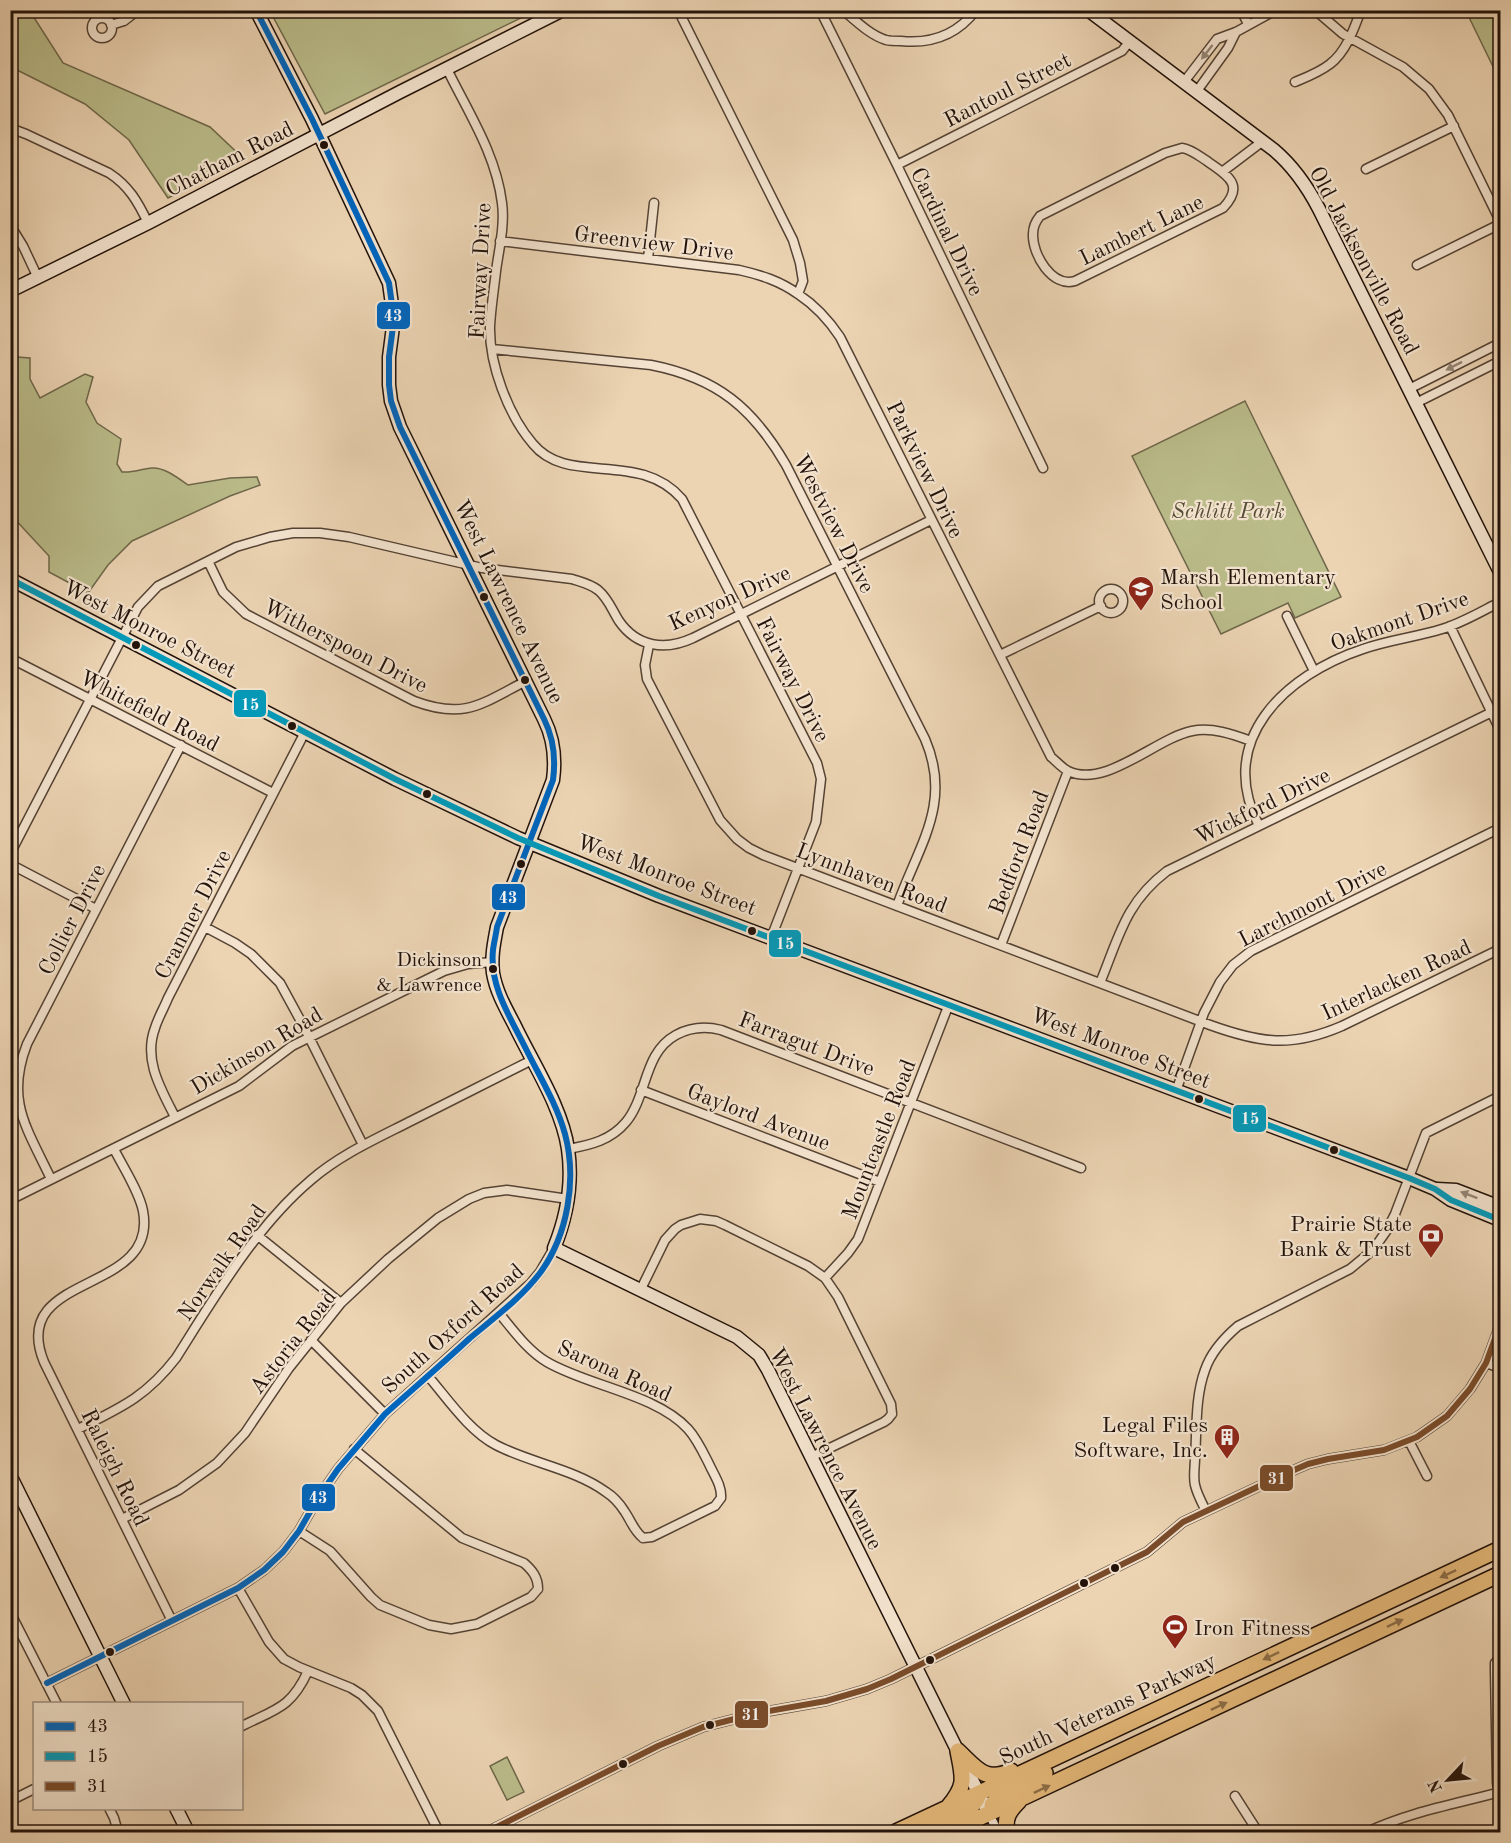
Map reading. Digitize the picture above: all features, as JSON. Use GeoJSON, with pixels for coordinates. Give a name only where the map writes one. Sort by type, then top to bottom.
{"type":"FeatureCollection","features":[{"type":"Feature","properties":{"kind":"highway","name":"South Veterans Parkway"},"geometry":{"type":"LineString","coordinates":[[896,1833],[1500,1549]]}},
{"type":"Feature","properties":{"kind":"highway","name":"South Veterans Parkway"},"geometry":{"type":"LineString","coordinates":[[949,1833],[1500,1574]]}},
{"type":"Feature","properties":{"kind":"highway"},"geometry":{"type":"LineString","coordinates":[[989,1814],[998,1798],[1146,1721],[1164,1706]]}},
{"type":"Feature","properties":{"kind":"highway"},"geometry":{"type":"LineString","coordinates":[[958,1751],[985,1774],[1001,1776],[1089,1735],[1102,1735]]}},
{"type":"Feature","properties":{"kind":"highway"},"geometry":{"type":"LineString","coordinates":[[948,1808],[958,1796],[963,1784],[958,1751]]}},
{"type":"Feature","properties":{"kind":"highway"},"geometry":{"type":"LineString","coordinates":[[926,1833],[973,1806],[979,1798],[979,1793]]}},
{"type":"Feature","properties":{"kind":"highway"},"geometry":{"type":"LineString","coordinates":[[1007,1833],[1006,1824],[1009,1812],[1021,1798]]}},
{"type":"Feature","properties":{"kind":"highway"},"geometry":{"type":"LineString","coordinates":[[964,1833],[972,1831],[980,1833]]}},
{"type":"Feature","properties":{"kind":"street"},"geometry":{"type":"LineString","coordinates":[[111,25],[124,21],[138,10]]}},
{"type":"Feature","properties":{"kind":"street","name":"West Lawrence Avenue"},"geometry":{"type":"LineString","coordinates":[[256,10],[319,134],[389,283],[394,319],[388,372],[391,401],[396,416],[526,681],[552,739],[555,766],[550,789],[497,927],[493,962],[500,996],[557,1112],[568,1149],[570,1170],[568,1199],[564,1223],[554,1248],[737,1337],[759,1355],[998,1833]]}},
{"type":"Feature","properties":{"kind":"street","name":"Chatham Road"},"geometry":{"type":"LineString","coordinates":[[10,291],[148,223],[563,10]]}},
{"type":"Feature","properties":{"kind":"street"},"geometry":{"type":"LineString","coordinates":[[678,10],[793,240],[803,281],[798,294]]}},
{"type":"Feature","properties":{"kind":"street","name":"Cardinal Drive"},"geometry":{"type":"LineString","coordinates":[[820,10],[1043,468]]}},
{"type":"Feature","properties":{"kind":"street"},"geometry":{"type":"LineString","coordinates":[[843,10],[868,30],[887,40],[914,42],[932,41],[946,35],[976,10]]}},
{"type":"Feature","properties":{"kind":"street","name":"Old Jacksonville Road"},"geometry":{"type":"LineString","coordinates":[[1088,10],[1287,160],[1310,192],[1500,572]]}},
{"type":"Feature","properties":{"kind":"street"},"geometry":{"type":"LineString","coordinates":[[1241,10],[1248,24]]}},
{"type":"Feature","properties":{"kind":"street"},"geometry":{"type":"LineString","coordinates":[[1184,82],[1217,39],[1236,32],[1276,10]]}},
{"type":"Feature","properties":{"kind":"street"},"geometry":{"type":"LineString","coordinates":[[1315,10],[1350,38],[1393,60],[1416,77],[1440,103],[1454,126],[1500,222],[1418,266]]}},
{"type":"Feature","properties":{"kind":"street"},"geometry":{"type":"LineString","coordinates":[[1296,82],[1328,66],[1336,59],[1350,38],[1361,10]]}},
{"type":"Feature","properties":{"kind":"street"},"geometry":{"type":"LineString","coordinates":[[1197,91],[1228,48],[1236,32]]}},
{"type":"Feature","properties":{"kind":"street","name":"Rantoul Street"},"geometry":{"type":"LineString","coordinates":[[897,165],[1122,51],[1130,41]]}},
{"type":"Feature","properties":{"kind":"street","name":"Fairway Drive"},"geometry":{"type":"LineString","coordinates":[[447,69],[490,154],[497,178],[502,206],[490,327],[496,370],[509,403],[529,440],[545,455],[569,465],[647,475],[659,479],[676,491],[688,508],[817,763],[822,778],[816,822],[771,938]]}},
{"type":"Feature","properties":{"kind":"street"},"geometry":{"type":"LineString","coordinates":[[1366,169],[1454,126]]}},
{"type":"Feature","properties":{"kind":"street"},"geometry":{"type":"LineString","coordinates":[[10,128],[78,158],[120,180],[132,192],[148,223]]}},
{"type":"Feature","properties":{"kind":"street","name":"Lambert Lane"},"geometry":{"type":"LineString","coordinates":[[1222,172],[1263,141]]}},
{"type":"Feature","properties":{"kind":"street","name":"Lambert Lane"},"geometry":{"type":"LineString","coordinates":[[1174,149],[1187,149],[1222,172],[1231,180],[1234,189],[1233,196],[1223,208],[1075,281],[1068,283],[1056,278],[1047,270],[1036,250],[1033,232],[1034,225],[1040,216],[1174,149]]}},
{"type":"Feature","properties":{"kind":"street"},"geometry":{"type":"LineString","coordinates":[[648,259],[654,203]]}},
{"type":"Feature","properties":{"kind":"street"},"geometry":{"type":"LineString","coordinates":[[10,225],[38,278]]}},
{"type":"Feature","properties":{"kind":"street","name":"Greenview Drive"},"geometry":{"type":"LineString","coordinates":[[500,241],[739,270],[763,276],[798,294]]}},
{"type":"Feature","properties":{"kind":"street","name":"Parkview Drive"},"geometry":{"type":"LineString","coordinates":[[798,294],[813,304],[828,319],[840,337],[1043,745],[1051,757],[1068,771]]}},
{"type":"Feature","properties":{"kind":"street"},"geometry":{"type":"LineString","coordinates":[[1408,389],[1500,343]]}},
{"type":"Feature","properties":{"kind":"street","name":"Westview Drive"},"geometry":{"type":"LineString","coordinates":[[492,349],[671,369],[707,383],[733,399],[752,417],[777,451],[924,739],[934,765],[936,782],[933,813],[897,906]]}},
{"type":"Feature","properties":{"kind":"street"},"geometry":{"type":"LineString","coordinates":[[1478,354],[1485,369]]}},
{"type":"Feature","properties":{"kind":"street"},"geometry":{"type":"LineString","coordinates":[[1416,403],[1500,361]]}},
{"type":"Feature","properties":{"kind":"street","name":"Kenyon Drive"},"geometry":{"type":"LineString","coordinates":[[10,854],[138,607],[158,586],[250,543],[281,535],[306,533],[349,537],[486,569],[572,579],[586,583],[604,596],[626,630],[649,645],[662,646],[685,642],[932,520]]}},
{"type":"Feature","properties":{"kind":"street","name":"Witherspoon Drive"},"geometry":{"type":"LineString","coordinates":[[208,561],[223,592],[246,614],[414,701],[442,710],[462,710],[483,703],[526,681]]}},
{"type":"Feature","properties":{"kind":"street","name":"West Monroe Street"},"geometry":{"type":"LineString","coordinates":[[10,579],[395,779],[530,842],[659,896],[1409,1178],[1436,1189],[1451,1200],[1500,1220]]}},
{"type":"Feature","properties":{"kind":"street","name":"Oakmont Drive"},"geometry":{"type":"LineString","coordinates":[[1259,826],[1251,809],[1246,787],[1246,765],[1251,741],[1270,708],[1293,684],[1314,671],[1361,649],[1450,626],[1500,602]]}},
{"type":"Feature","properties":{"kind":"street"},"geometry":{"type":"LineString","coordinates":[[1000,655],[1101,606]]}},
{"type":"Feature","properties":{"kind":"street"},"geometry":{"type":"LineString","coordinates":[[1287,616],[1314,671]]}},
{"type":"Feature","properties":{"kind":"street"},"geometry":{"type":"LineString","coordinates":[[1450,626],[1500,730]]}},
{"type":"Feature","properties":{"kind":"street","name":"Lynnhaven Road"},"geometry":{"type":"LineString","coordinates":[[649,645],[645,665],[647,679],[720,820],[737,839],[749,848],[1202,1022]]}},
{"type":"Feature","properties":{"kind":"street","name":"Whitefield Road"},"geometry":{"type":"LineString","coordinates":[[10,658],[273,793]]}},
{"type":"Feature","properties":{"kind":"street","name":"Wickford Drive"},"geometry":{"type":"LineString","coordinates":[[1100,983],[1122,925],[1136,900],[1167,872],[1492,712]]}},
{"type":"Feature","properties":{"kind":"street"},"geometry":{"type":"LineString","coordinates":[[1068,771],[1086,775],[1107,771],[1192,731],[1218,731],[1251,741]]}},
{"type":"Feature","properties":{"kind":"street","name":"Cranmer Drive"},"geometry":{"type":"LineString","coordinates":[[175,1118],[155,1075],[151,1055],[154,1029],[305,732]]}},
{"type":"Feature","properties":{"kind":"street","name":"Collier Drive"},"geometry":{"type":"LineString","coordinates":[[51,1179],[20,1111],[17,1085],[18,1067],[27,1044],[181,746]]}},
{"type":"Feature","properties":{"kind":"street","name":"Bedford Road"},"geometry":{"type":"LineString","coordinates":[[1001,945],[1068,771]]}},
{"type":"Feature","properties":{"kind":"street","name":"Larchmont Drive"},"geometry":{"type":"LineString","coordinates":[[1176,1091],[1220,982],[1233,965],[1251,951],[1500,828]]}},
{"type":"Feature","properties":{"kind":"street"},"geometry":{"type":"LineString","coordinates":[[10,864],[96,909]]}},
{"type":"Feature","properties":{"kind":"street"},"geometry":{"type":"LineString","coordinates":[[205,927],[251,954],[280,983],[363,1145]]}},
{"type":"Feature","properties":{"kind":"street","name":"Interlacken Road"},"geometry":{"type":"LineString","coordinates":[[1202,1022],[1236,1035],[1262,1040],[1296,1040],[1318,1035],[1342,1026],[1500,949]]}},
{"type":"Feature","properties":{"kind":"street","name":"Dickinson Road"},"geometry":{"type":"LineString","coordinates":[[10,1200],[239,1086],[277,1056],[309,1037],[444,971],[468,964],[493,962]]}},
{"type":"Feature","properties":{"kind":"street","name":"Mountcastle Road"},"geometry":{"type":"LineString","coordinates":[[825,1278],[858,1239],[949,1004]]}},
{"type":"Feature","properties":{"kind":"street","name":"Farragut Drive"},"geometry":{"type":"LineString","coordinates":[[568,1149],[592,1144],[615,1132],[630,1116],[655,1055],[662,1045],[691,1028],[712,1028],[1081,1168]]}},
{"type":"Feature","properties":{"kind":"street","name":"Norwalk Road"},"geometry":{"type":"LineString","coordinates":[[78,1429],[147,1391],[176,1358],[257,1235],[282,1206],[310,1180],[363,1145],[532,1060]]}},
{"type":"Feature","properties":{"kind":"street","name":"Gaylord Avenue"},"geometry":{"type":"LineString","coordinates":[[641,1090],[880,1182]]}},
{"type":"Feature","properties":{"kind":"street"},"geometry":{"type":"LineString","coordinates":[[1206,1511],[1195,1487],[1200,1387],[1205,1369],[1224,1338],[1238,1326],[1340,1274],[1363,1258],[1387,1230],[1426,1133],[1500,1096]]}},
{"type":"Feature","properties":{"kind":"street","name":"Raleigh Road"},"geometry":{"type":"LineString","coordinates":[[114,1149],[143,1211],[143,1232],[138,1248],[124,1264],[61,1297],[48,1310],[40,1327],[39,1345],[41,1354],[172,1621]]}},
{"type":"Feature","properties":{"kind":"street","name":"West Monroe Street"},"geometry":{"type":"LineString","coordinates":[[1436,1189],[1456,1190],[1500,1207]]}},
{"type":"Feature","properties":{"kind":"street","name":"Astoria Road"},"geometry":{"type":"LineString","coordinates":[[122,1519],[178,1490],[217,1463],[245,1433],[310,1340],[341,1303],[388,1259],[438,1218],[469,1199],[484,1193],[507,1190],[568,1199]]}},
{"type":"Feature","properties":{"kind":"street"},"geometry":{"type":"LineString","coordinates":[[641,1289],[670,1233],[681,1225],[700,1219],[725,1225],[801,1263],[825,1278],[838,1297],[886,1393],[895,1416],[811,1457]]}},
{"type":"Feature","properties":{"kind":"street"},"geometry":{"type":"LineString","coordinates":[[257,1235],[341,1303]]}},
{"type":"Feature","properties":{"kind":"street","name":"South Oxford Road"},"geometry":{"type":"LineString","coordinates":[[47,1683],[238,1588],[273,1563],[300,1531],[318,1498],[354,1449],[385,1414],[499,1313],[536,1277],[554,1248]]}},
{"type":"Feature","properties":{"kind":"street","name":"Sarona Road"},"geometry":{"type":"LineString","coordinates":[[428,1376],[470,1425],[485,1438],[508,1450],[592,1483],[607,1492],[619,1503],[642,1541],[724,1500],[700,1446],[690,1430],[678,1419],[658,1407],[546,1362],[528,1346],[499,1313]]}},
{"type":"Feature","properties":{"kind":"street"},"geometry":{"type":"LineString","coordinates":[[487,1833],[544,1802],[704,1726],[758,1713],[826,1701],[879,1684],[1147,1552],[1184,1522],[1308,1464],[1370,1453],[1409,1441],[1436,1425],[1453,1410],[1470,1389],[1486,1363],[1500,1325]]}},
{"type":"Feature","properties":{"kind":"street"},"geometry":{"type":"LineString","coordinates":[[310,1340],[385,1414]]}},
{"type":"Feature","properties":{"kind":"street"},"geometry":{"type":"LineString","coordinates":[[1486,1363],[1500,1368]]}},
{"type":"Feature","properties":{"kind":"street"},"geometry":{"type":"LineString","coordinates":[[1409,1441],[1427,1476]]}},
{"type":"Feature","properties":{"kind":"street"},"geometry":{"type":"LineString","coordinates":[[300,1531],[330,1551],[371,1598],[380,1605],[429,1625],[451,1629],[477,1624],[542,1590],[532,1570],[524,1563],[462,1538],[354,1449]]}},
{"type":"Feature","properties":{"kind":"street"},"geometry":{"type":"LineString","coordinates":[[10,1475],[123,1702]]}},
{"type":"Feature","properties":{"kind":"street"},"geometry":{"type":"LineString","coordinates":[[10,1505],[22,1499]]}},
{"type":"Feature","properties":{"kind":"street"},"geometry":{"type":"LineString","coordinates":[[238,1588],[275,1651],[291,1663],[351,1688],[362,1695],[378,1711],[439,1833]]}},
{"type":"Feature","properties":{"kind":"street"},"geometry":{"type":"LineString","coordinates":[[10,1612],[56,1702]]}},
{"type":"Feature","properties":{"kind":"street"},"geometry":{"type":"LineString","coordinates":[[1499,1659],[1495,1663],[1495,1670],[1500,1806]]}},
{"type":"Feature","properties":{"kind":"street"},"geometry":{"type":"LineString","coordinates":[[243,1725],[289,1702],[300,1688],[308,1671]]}},
{"type":"Feature","properties":{"kind":"street"},"geometry":{"type":"LineString","coordinates":[[10,1801],[33,1790]]}},
{"type":"Feature","properties":{"kind":"street"},"geometry":{"type":"LineString","coordinates":[[1367,1833],[1386,1823],[1411,1815],[1499,1792]]}},
{"type":"Feature","properties":{"kind":"street"},"geometry":{"type":"LineString","coordinates":[[1235,1796],[1258,1833]]}},
{"type":"Feature","properties":{"kind":"street"},"geometry":{"type":"LineString","coordinates":[[110,1810],[118,1833]]}},
{"type":"Feature","properties":{"kind":"street"},"geometry":{"type":"LineString","coordinates":[[176,1810],[188,1833]]}},
{"type":"Feature","properties":{"kind":"green space"},"geometry":{"type":"Polygon","coordinates":[[[10,11],[36,11],[33,16],[63,63],[210,127],[245,160],[168,198],[129,140],[85,104],[11,67],[10,11]]]}},
{"type":"Feature","properties":{"kind":"green space"},"geometry":{"type":"Polygon","coordinates":[[[270,11],[535,11],[325,114],[270,11]]]}},
{"type":"Feature","properties":{"kind":"green space"},"geometry":{"type":"Polygon","coordinates":[[[1466,11],[1500,11],[1500,81],[1466,11]]]}},
{"type":"Feature","properties":{"kind":"green space"},"geometry":{"type":"Polygon","coordinates":[[[17,357],[30,358],[30,379],[40,398],[85,374],[93,377],[86,402],[97,423],[121,439],[117,464],[122,472],[157,468],[188,485],[230,478],[257,477],[260,485],[230,496],[132,541],[108,565],[88,593],[49,572],[49,556],[11,515],[10,363],[17,357]]]}},
{"type":"Feature","properties":{"kind":"green space","name":"Schlitt Park"},"geometry":{"type":"Polygon","coordinates":[[[1245,401],[1341,597],[1295,618],[1288,603],[1221,634],[1132,456],[1245,401]]]}},
{"type":"Feature","properties":{"kind":"green space"},"geometry":{"type":"Polygon","coordinates":[[[507,1757],[524,1792],[507,1800],[490,1766],[507,1757]]]}},
{"type":"Feature","properties":{"kind":"transit line","name":"43"},"geometry":{"type":"LineString","coordinates":[[47,1683],[238,1588],[264,1570],[283,1552],[338,1469],[385,1414],[533,1282],[550,1258],[568,1206],[569,1151],[562,1123],[503,1003],[493,964],[497,927],[553,780],[552,741],[544,719],[400,427],[391,401],[389,385],[389,357],[394,319],[389,283],[312,119],[256,10]]}},
{"type":"Feature","properties":{"kind":"transit line","name":"15"},"geometry":{"type":"LineString","coordinates":[[10,579],[395,779],[518,838],[659,896],[1409,1178],[1435,1189],[1451,1200],[1500,1220]]}},
{"type":"Feature","properties":{"kind":"transit line","name":"31"},"geometry":{"type":"LineString","coordinates":[[487,1832],[658,1746],[703,1727],[758,1713],[826,1701],[891,1679],[1147,1552],[1183,1522],[1308,1464],[1384,1450],[1417,1437],[1447,1416],[1470,1389],[1486,1363],[1500,1325]]}},
{"type":"Feature","properties":{"kind":"place","name":"Marsh Elementary School"},"geometry":{"type":"Point","coordinates":[1141,612]}},
{"type":"Feature","properties":{"kind":"place","name":"Dickinson & Lawrence"},"geometry":{"type":"Point","coordinates":[493,969]}},
{"type":"Feature","properties":{"kind":"place","name":"Prairie State Bank & Trust"},"geometry":{"type":"Point","coordinates":[1431,1259]}},
{"type":"Feature","properties":{"kind":"place","name":"Legal Files Software, Inc."},"geometry":{"type":"Point","coordinates":[1227,1460]}},
{"type":"Feature","properties":{"kind":"place","name":"Iron Fitness"},"geometry":{"type":"Point","coordinates":[1175,1650]}}]}
